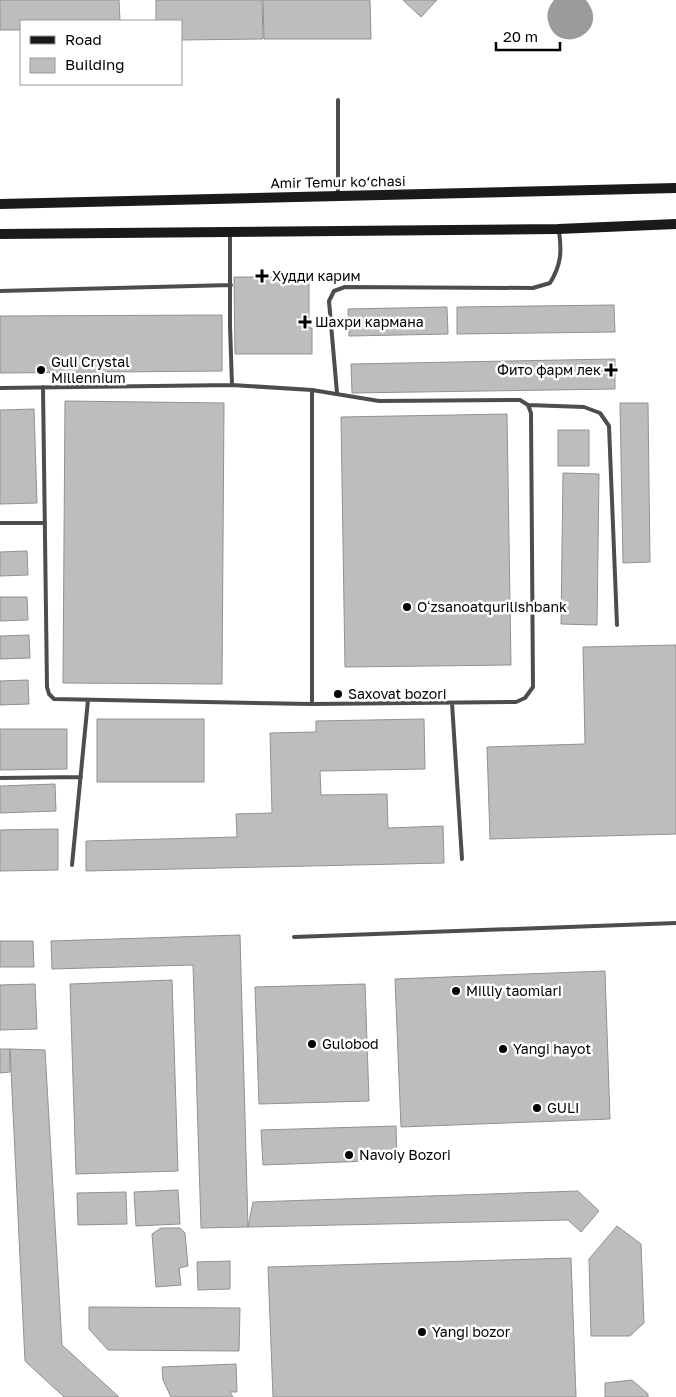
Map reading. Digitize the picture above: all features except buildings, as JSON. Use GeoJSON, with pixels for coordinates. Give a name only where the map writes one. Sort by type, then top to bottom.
{"type":"FeatureCollection","features":[{"type":"Feature","properties":{"kind":"main road","name":"Amir Temur ko‘chasi"},"geometry":{"type":"LineString","coordinates":[[0,204],[676,188]]}},
{"type":"Feature","properties":{"kind":"main road"},"geometry":{"type":"LineString","coordinates":[[0,234],[558,229],[676,224]]}},
{"type":"Feature","properties":{"kind":"lane"},"geometry":{"type":"LineString","coordinates":[[338,100],[338,196]]}},
{"type":"Feature","properties":{"kind":"lane"},"geometry":{"type":"LineString","coordinates":[[337,393],[329,300],[334,291],[345,287],[533,288],[550,283],[557,270],[562,249],[558,229]]}},
{"type":"Feature","properties":{"kind":"lane"},"geometry":{"type":"LineString","coordinates":[[230,232],[232,385]]}},
{"type":"Feature","properties":{"kind":"lane"},"geometry":{"type":"LineString","coordinates":[[0,291],[231,285]]}},
{"type":"Feature","properties":{"kind":"lane"},"geometry":{"type":"LineString","coordinates":[[0,388],[232,385],[312,390],[379,401],[520,400],[528,405],[584,407],[600,413],[609,426],[617,625]]}},
{"type":"Feature","properties":{"kind":"lane"},"geometry":{"type":"LineString","coordinates":[[43,387],[46,688],[54,699],[312,704],[516,702],[526,698],[534,687],[531,413],[528,405]]}},
{"type":"Feature","properties":{"kind":"lane"},"geometry":{"type":"LineString","coordinates":[[312,390],[312,704]]}},
{"type":"Feature","properties":{"kind":"lane"},"geometry":{"type":"LineString","coordinates":[[0,522],[45,523]]}},
{"type":"Feature","properties":{"kind":"lane"},"geometry":{"type":"LineString","coordinates":[[72,865],[88,700]]}},
{"type":"Feature","properties":{"kind":"lane"},"geometry":{"type":"LineString","coordinates":[[452,703],[462,859]]}},
{"type":"Feature","properties":{"kind":"lane"},"geometry":{"type":"LineString","coordinates":[[0,778],[80,777]]}},
{"type":"Feature","properties":{"kind":"lane"},"geometry":{"type":"LineString","coordinates":[[294,937],[676,923]]}},
{"type":"Feature","properties":{"kind":"shaded area"},"geometry":{"type":"Polygon","coordinates":[[[554,0],[586,0],[592,12],[593,22],[588,31],[580,37],[571,39],[561,38],[553,32],[547,15],[549,7],[554,0]]]}},
{"type":"Feature","properties":{"kind":"place","name":"Худди карим"},"geometry":{"type":"Point","coordinates":[262,276]}},
{"type":"Feature","properties":{"kind":"place","name":"Шахри кармана"},"geometry":{"type":"Point","coordinates":[305,322]}},
{"type":"Feature","properties":{"kind":"place","name":"Guli Crystal Millennium"},"geometry":{"type":"Point","coordinates":[41,370]}},
{"type":"Feature","properties":{"kind":"place","name":"Фито фарм лек"},"geometry":{"type":"Point","coordinates":[611,370]}},
{"type":"Feature","properties":{"kind":"place","name":"Oʻzsanoatqurilishbank"},"geometry":{"type":"Point","coordinates":[407,607]}},
{"type":"Feature","properties":{"kind":"place","name":"Saxovat bozori"},"geometry":{"type":"Point","coordinates":[338,694]}},
{"type":"Feature","properties":{"kind":"place","name":"Milliy taomlari"},"geometry":{"type":"Point","coordinates":[456,991]}},
{"type":"Feature","properties":{"kind":"place","name":"Gulobod"},"geometry":{"type":"Point","coordinates":[312,1044]}},
{"type":"Feature","properties":{"kind":"place","name":"Yangi hayot"},"geometry":{"type":"Point","coordinates":[503,1049]}},
{"type":"Feature","properties":{"kind":"place","name":"GULI"},"geometry":{"type":"Point","coordinates":[537,1108]}},
{"type":"Feature","properties":{"kind":"place","name":"Navoiy Bozori"},"geometry":{"type":"Point","coordinates":[349,1155]}},
{"type":"Feature","properties":{"kind":"place","name":"Yangi bozor"},"geometry":{"type":"Point","coordinates":[422,1332]}}]}
